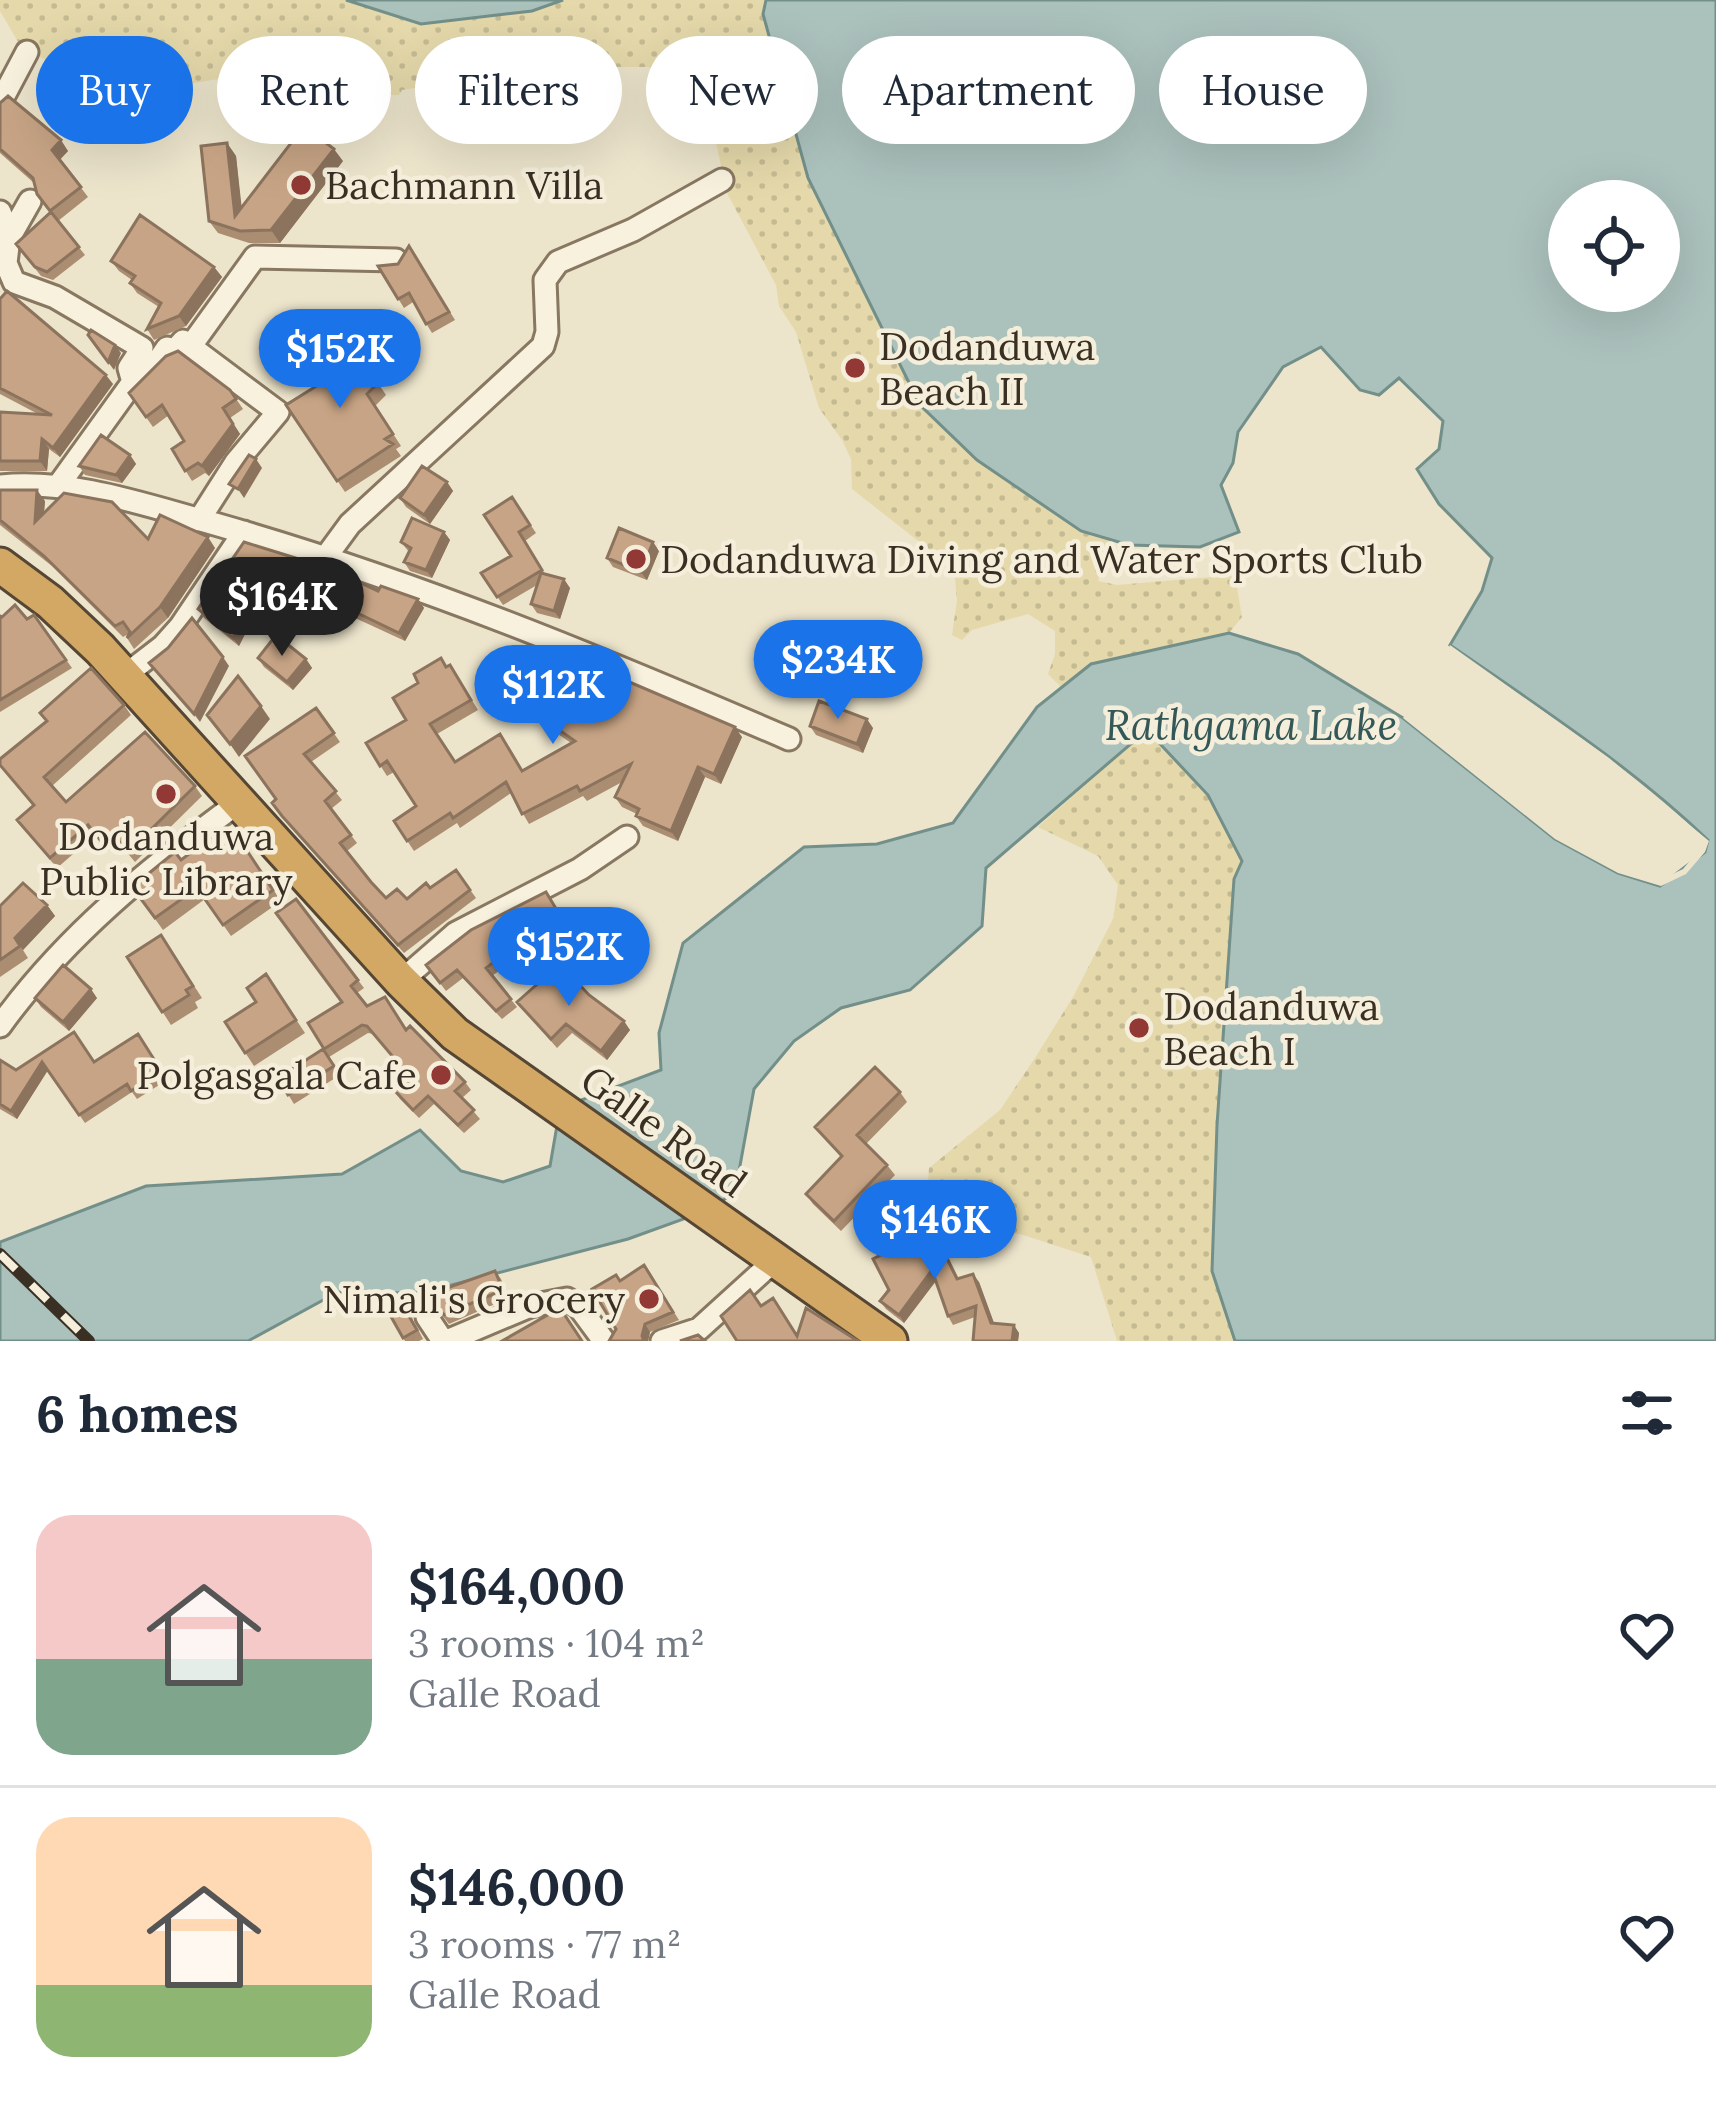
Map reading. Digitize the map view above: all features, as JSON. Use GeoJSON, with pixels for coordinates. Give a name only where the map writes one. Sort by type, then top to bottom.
{"type":"FeatureCollection","features":[{"type":"Feature","properties":{"kind":"highway","name":"Galle Road"},"geometry":{"type":"LineString","coordinates":[[0,565],[50,602],[124,676],[401,981],[455,1034],[890,1341]]}},
{"type":"Feature","properties":{"kind":"street"},"geometry":{"type":"LineString","coordinates":[[0,103],[27,52]]}},
{"type":"Feature","properties":{"kind":"street"},"geometry":{"type":"LineString","coordinates":[[326,558],[364,510],[543,346],[545,280],[558,262],[633,230],[722,180]]}},
{"type":"Feature","properties":{"kind":"street"},"geometry":{"type":"LineString","coordinates":[[30,201],[9,238],[6,263],[14,282],[55,297],[142,348],[130,368],[133,382]]}},
{"type":"Feature","properties":{"kind":"street"},"geometry":{"type":"LineString","coordinates":[[0,212],[9,238]]}},
{"type":"Feature","properties":{"kind":"street"},"geometry":{"type":"LineString","coordinates":[[190,347],[255,257],[396,260]]}},
{"type":"Feature","properties":{"kind":"street"},"geometry":{"type":"LineString","coordinates":[[58,486],[133,382],[152,370],[167,348],[174,351],[182,341],[278,412],[236,462],[199,520]]}},
{"type":"Feature","properties":{"kind":"street"},"geometry":{"type":"LineString","coordinates":[[0,486],[58,486],[244,532],[326,558],[585,651],[789,739]]}},
{"type":"Feature","properties":{"kind":"street"},"geometry":{"type":"LineString","coordinates":[[124,676],[180,627],[244,532]]}},
{"type":"Feature","properties":{"kind":"street"},"geometry":{"type":"LineString","coordinates":[[0,1026],[94,916],[238,803]]}},
{"type":"Feature","properties":{"kind":"street"},"geometry":{"type":"LineString","coordinates":[[401,981],[456,933],[580,869],[627,837]]}},
{"type":"Feature","properties":{"kind":"street"},"geometry":{"type":"LineString","coordinates":[[662,1341],[699,1330],[773,1261]]}},
{"type":"Feature","properties":{"kind":"street"},"geometry":{"type":"LineString","coordinates":[[427,1316],[445,1341],[530,1306],[567,1299],[579,1307],[604,1341]]}},
{"type":"Feature","properties":{"kind":"street"},"geometry":{"type":"LineString","coordinates":[[699,1330],[721,1341]]}},
{"type":"Feature","properties":{"kind":"sand","name":"Dodanduwa Beach II"},"geometry":{"type":"Polygon","coordinates":[[[0,0],[346,0],[421,24],[532,11],[563,0],[766,0],[763,14],[769,36],[646,36],[646,67],[622,67],[622,36],[415,36],[415,88],[391,95],[391,36],[217,36],[217,79],[193,83],[193,36],[36,36],[36,55],[21,47],[0,11],[0,0]]]}},
{"type":"Feature","properties":{"kind":"sand","name":"Dodanduwa Beach II"},"geometry":{"type":"Polygon","coordinates":[[[716,144],[799,144],[808,178],[1081,531],[1111,540],[1098,581],[1117,585],[1235,575],[1242,617],[1229,633],[1091,664],[1062,688],[1048,674],[1055,654],[1055,631],[1028,614],[972,630],[962,640],[952,635],[957,600],[954,569],[852,489],[851,459],[819,408],[796,332],[779,306],[776,285],[727,193],[716,144]]]}},
{"type":"Feature","properties":{"kind":"sand","name":"Dodanduwa Beach I"},"geometry":{"type":"Polygon","coordinates":[[[1147,730],[1208,795],[1242,861],[1234,879],[1212,1271],[1235,1341],[1117,1341],[1091,1257],[1020,1234],[956,1229],[928,1181],[929,1168],[1000,1110],[1073,997],[1113,919],[1118,885],[1098,856],[1038,827],[1147,730]]]}},
{"type":"Feature","properties":{"kind":"water"},"geometry":{"type":"Polygon","coordinates":[[[346,0],[563,0],[532,11],[421,24],[346,0]]]}},
{"type":"Feature","properties":{"kind":"water","name":"Rathgama Lake"},"geometry":{"type":"Polygon","coordinates":[[[766,0],[1716,0],[1716,1341],[1235,1341],[1212,1271],[1234,879],[1242,861],[1208,795],[1147,730],[986,868],[982,926],[910,990],[841,1008],[794,1041],[754,1089],[735,1193],[703,1212],[628,1239],[421,1293],[338,1292],[248,1341],[0,1341],[0,1242],[146,1186],[342,1174],[420,1130],[461,1171],[503,1182],[550,1166],[560,1108],[661,1070],[659,1033],[683,943],[804,847],[877,844],[953,823],[1037,707],[1091,664],[1229,633],[1298,654],[1403,718],[1555,839],[1618,873],[1660,886],[1705,852],[1708,840],[1648,787],[1450,645],[1482,591],[1492,558],[1439,504],[1417,469],[1439,449],[1443,421],[1399,378],[1379,395],[1360,390],[1321,347],[1283,367],[1238,432],[1233,463],[1221,485],[1239,532],[1200,547],[1129,545],[1081,531],[977,460],[920,405],[808,178],[799,144],[818,144],[818,36],[769,36],[763,14],[766,0]]]}},
{"type":"Feature","properties":{"kind":"pier"},"geometry":{"type":"Polygon","coordinates":[[[1450,645],[1609,758],[1709,841],[1686,874],[1661,886],[1618,873],[1555,839],[1403,718],[1407,713],[1559,834],[1620,867],[1660,880],[1683,869],[1700,849],[1702,842],[1685,826],[1448,651],[1450,645]]]}},
{"type":"Feature","properties":{"kind":"building"},"geometry":{"type":"Polygon","coordinates":[[[8,96],[36,119],[36,144],[57,144],[52,150],[81,187],[50,211],[37,194],[33,178],[0,149],[0,103],[8,96]]]}},
{"type":"Feature","properties":{"kind":"building","name":"Bachmann Villa"},"geometry":{"type":"Polygon","coordinates":[[[227,144],[235,216],[290,144],[327,144],[334,149],[271,230],[240,231],[209,221],[201,146],[227,144]]]}},
{"type":"Feature","properties":{"kind":"building"},"geometry":{"type":"Polygon","coordinates":[[[51,212],[79,247],[47,272],[35,267],[16,244],[51,212]]]}},
{"type":"Feature","properties":{"kind":"building"},"geometry":{"type":"Polygon","coordinates":[[[140,215],[214,267],[179,316],[147,329],[161,303],[130,283],[135,276],[111,261],[140,215]]]}},
{"type":"Feature","properties":{"kind":"building"},"geometry":{"type":"Polygon","coordinates":[[[409,246],[449,312],[426,324],[409,293],[398,299],[378,266],[398,264],[409,246]]]}},
{"type":"Feature","properties":{"kind":"building"},"geometry":{"type":"Polygon","coordinates":[[[7,291],[106,375],[53,448],[42,439],[40,461],[0,461],[0,412],[52,415],[0,388],[0,299],[7,291]]]}},
{"type":"Feature","properties":{"kind":"building"},"geometry":{"type":"Polygon","coordinates":[[[91,330],[115,345],[108,362],[88,335],[91,330]]]}},
{"type":"Feature","properties":{"kind":"building"},"geometry":{"type":"Polygon","coordinates":[[[314,338],[328,357],[345,347],[378,383],[367,394],[393,434],[385,439],[393,444],[337,481],[286,405],[318,385],[296,351],[314,338]]]}},
{"type":"Feature","properties":{"kind":"building"},"geometry":{"type":"Polygon","coordinates":[[[178,351],[236,399],[223,408],[233,424],[202,466],[198,463],[185,471],[172,449],[184,441],[162,405],[146,417],[129,393],[166,356],[178,351]]]}},
{"type":"Feature","properties":{"kind":"building"},"geometry":{"type":"Polygon","coordinates":[[[101,435],[130,455],[116,475],[79,466],[101,435]]]}},
{"type":"Feature","properties":{"kind":"building"},"geometry":{"type":"Polygon","coordinates":[[[249,455],[256,459],[238,489],[229,484],[249,455]]]}},
{"type":"Feature","properties":{"kind":"building"},"geometry":{"type":"Polygon","coordinates":[[[422,466],[447,482],[424,515],[400,498],[422,466]]]}},
{"type":"Feature","properties":{"kind":"building"},"geometry":{"type":"Polygon","coordinates":[[[0,490],[37,490],[35,522],[64,493],[112,502],[148,539],[160,515],[208,537],[160,607],[127,638],[130,632],[123,622],[115,626],[0,520],[0,490]]]}},
{"type":"Feature","properties":{"kind":"building"},"geometry":{"type":"Polygon","coordinates":[[[512,497],[530,525],[519,532],[542,570],[497,597],[481,573],[511,556],[484,515],[512,497]]]}},
{"type":"Feature","properties":{"kind":"building"},"geometry":{"type":"Polygon","coordinates":[[[412,518],[444,532],[426,570],[404,562],[411,548],[401,542],[412,518]]]}},
{"type":"Feature","properties":{"kind":"building","name":"Dodanduwa Diving and Water Sports Club"},"geometry":{"type":"Polygon","coordinates":[[[619,528],[653,542],[641,572],[607,558],[619,528]]]}},
{"type":"Feature","properties":{"kind":"building"},"geometry":{"type":"Polygon","coordinates":[[[244,542],[331,569],[378,591],[381,586],[418,599],[399,633],[322,596],[311,626],[232,600],[247,611],[233,638],[198,609],[244,542]]]}},
{"type":"Feature","properties":{"kind":"building"},"geometry":{"type":"Polygon","coordinates":[[[541,573],[564,579],[554,611],[531,604],[541,573]]]}},
{"type":"Feature","properties":{"kind":"building"},"geometry":{"type":"Polygon","coordinates":[[[15,605],[27,619],[34,615],[66,660],[0,700],[0,616],[15,605]]]}},
{"type":"Feature","properties":{"kind":"building"},"geometry":{"type":"Polygon","coordinates":[[[192,618],[223,657],[194,714],[149,663],[192,618]]]}},
{"type":"Feature","properties":{"kind":"building"},"geometry":{"type":"Polygon","coordinates":[[[276,635],[306,659],[287,682],[258,658],[276,635]]]}},
{"type":"Feature","properties":{"kind":"building"},"geometry":{"type":"Polygon","coordinates":[[[566,655],[735,727],[714,774],[698,767],[671,831],[636,816],[639,809],[615,797],[631,764],[522,814],[506,782],[453,818],[450,813],[407,841],[394,821],[416,806],[387,761],[380,766],[366,743],[406,720],[393,698],[418,683],[414,674],[441,658],[471,700],[430,724],[455,762],[500,734],[522,771],[575,741],[525,706],[542,683],[551,689],[566,655]]]}},
{"type":"Feature","properties":{"kind":"building"},"geometry":{"type":"Polygon","coordinates":[[[91,668],[124,705],[44,777],[66,802],[145,732],[195,786],[128,852],[112,833],[101,841],[88,825],[50,858],[17,820],[34,805],[0,759],[47,721],[40,713],[91,668]]]}},
{"type":"Feature","properties":{"kind":"building"},"geometry":{"type":"Polygon","coordinates":[[[238,676],[261,706],[230,744],[207,715],[238,676]]]}},
{"type":"Feature","properties":{"kind":"building"},"geometry":{"type":"Polygon","coordinates":[[[819,701],[867,719],[857,744],[810,726],[819,701]]]}},
{"type":"Feature","properties":{"kind":"building"},"geometry":{"type":"Polygon","coordinates":[[[316,708],[334,733],[304,754],[336,791],[325,801],[351,835],[340,843],[371,882],[386,898],[397,889],[407,899],[426,883],[430,888],[456,870],[470,890],[398,945],[282,816],[272,803],[276,799],[245,756],[316,708]]]}},
{"type":"Feature","properties":{"kind":"building"},"geometry":{"type":"Polygon","coordinates":[[[212,837],[221,849],[238,837],[273,890],[223,925],[197,888],[155,918],[132,887],[175,852],[181,860],[212,837]]]}},
{"type":"Feature","properties":{"kind":"building"},"geometry":{"type":"Polygon","coordinates":[[[23,883],[47,905],[15,938],[20,946],[0,960],[0,906],[23,883]]]}},
{"type":"Feature","properties":{"kind":"building"},"geometry":{"type":"Polygon","coordinates":[[[546,892],[567,927],[576,925],[583,951],[548,961],[539,928],[486,968],[511,999],[496,1011],[457,970],[440,983],[426,965],[471,930],[546,892]]]}},
{"type":"Feature","properties":{"kind":"building"},"geometry":{"type":"Polygon","coordinates":[[[296,899],[358,980],[351,986],[367,1006],[385,997],[406,1030],[410,1026],[465,1082],[455,1091],[474,1110],[458,1125],[428,1096],[413,1110],[395,1091],[410,1077],[367,1026],[324,1049],[308,1023],[342,1002],[276,913],[296,899]]]}},
{"type":"Feature","properties":{"kind":"building"},"geometry":{"type":"Polygon","coordinates":[[[161,935],[193,986],[186,990],[189,995],[162,1012],[127,957],[161,935]]]}},
{"type":"Feature","properties":{"kind":"building"},"geometry":{"type":"Polygon","coordinates":[[[560,964],[589,995],[624,1021],[601,1051],[566,1024],[551,1039],[517,1002],[560,964]]]}},
{"type":"Feature","properties":{"kind":"building"},"geometry":{"type":"Polygon","coordinates":[[[63,965],[91,989],[63,1022],[35,998],[63,965]]]}},
{"type":"Feature","properties":{"kind":"building"},"geometry":{"type":"Polygon","coordinates":[[[266,974],[296,1020],[245,1053],[225,1022],[256,1002],[247,988],[266,974]]]}},
{"type":"Feature","properties":{"kind":"building"},"geometry":{"type":"Polygon","coordinates":[[[74,1032],[94,1062],[138,1034],[162,1072],[131,1091],[127,1084],[79,1115],[42,1062],[11,1111],[0,1104],[0,1060],[16,1070],[74,1032]]]}},
{"type":"Feature","properties":{"kind":"building"},"geometry":{"type":"Polygon","coordinates":[[[323,1049],[334,1066],[288,1095],[278,1078],[323,1049]]]}},
{"type":"Feature","properties":{"kind":"building"},"geometry":{"type":"Polygon","coordinates":[[[875,1067],[900,1092],[857,1135],[887,1165],[834,1221],[806,1194],[842,1156],[815,1127],[875,1067]]]}},
{"type":"Feature","properties":{"kind":"building"},"geometry":{"type":"Polygon","coordinates":[[[925,1214],[957,1279],[973,1274],[991,1323],[1014,1325],[1012,1341],[973,1341],[976,1306],[948,1316],[932,1270],[899,1315],[880,1301],[889,1290],[873,1259],[920,1235],[914,1219],[925,1214]]]}},
{"type":"Feature","properties":{"kind":"building"},"geometry":{"type":"Polygon","coordinates":[[[644,1265],[673,1312],[645,1324],[644,1341],[609,1341],[616,1329],[592,1289],[616,1275],[620,1281],[644,1265]]]}},
{"type":"Feature","properties":{"kind":"building"},"geometry":{"type":"Polygon","coordinates":[[[495,1271],[503,1290],[444,1315],[427,1295],[495,1271]]]}},
{"type":"Feature","properties":{"kind":"building"},"geometry":{"type":"Polygon","coordinates":[[[750,1290],[761,1306],[773,1298],[797,1336],[806,1308],[858,1341],[737,1341],[721,1316],[750,1290]]]}},
{"type":"Feature","properties":{"kind":"building"},"geometry":{"type":"Polygon","coordinates":[[[407,1294],[406,1311],[417,1330],[403,1338],[385,1306],[407,1294]]]}},
{"type":"Feature","properties":{"kind":"building"},"geometry":{"type":"Polygon","coordinates":[[[560,1308],[582,1341],[502,1341],[560,1308]]]}},
{"type":"Feature","properties":{"kind":"railway"},"geometry":{"type":"LineString","coordinates":[[0,1254],[89,1341]]}},
{"type":"Feature","properties":{"kind":"place","name":"Bachmann Villa"},"geometry":{"type":"Point","coordinates":[301,185]}},
{"type":"Feature","properties":{"kind":"place","name":"Dodanduwa Beach II"},"geometry":{"type":"Point","coordinates":[855,368]}},
{"type":"Feature","properties":{"kind":"place","name":"Dodanduwa Diving and Water Sports Club"},"geometry":{"type":"Point","coordinates":[636,559]}},
{"type":"Feature","properties":{"kind":"place","name":"Dodanduwa Public Library"},"geometry":{"type":"Point","coordinates":[166,794]}},
{"type":"Feature","properties":{"kind":"place","name":"Dodanduwa Beach I"},"geometry":{"type":"Point","coordinates":[1139,1028]}},
{"type":"Feature","properties":{"kind":"place","name":"Polgasgala Cafe"},"geometry":{"type":"Point","coordinates":[441,1075]}},
{"type":"Feature","properties":{"kind":"place","name":"Nimali's Grocery"},"geometry":{"type":"Point","coordinates":[649,1299]}}]}
